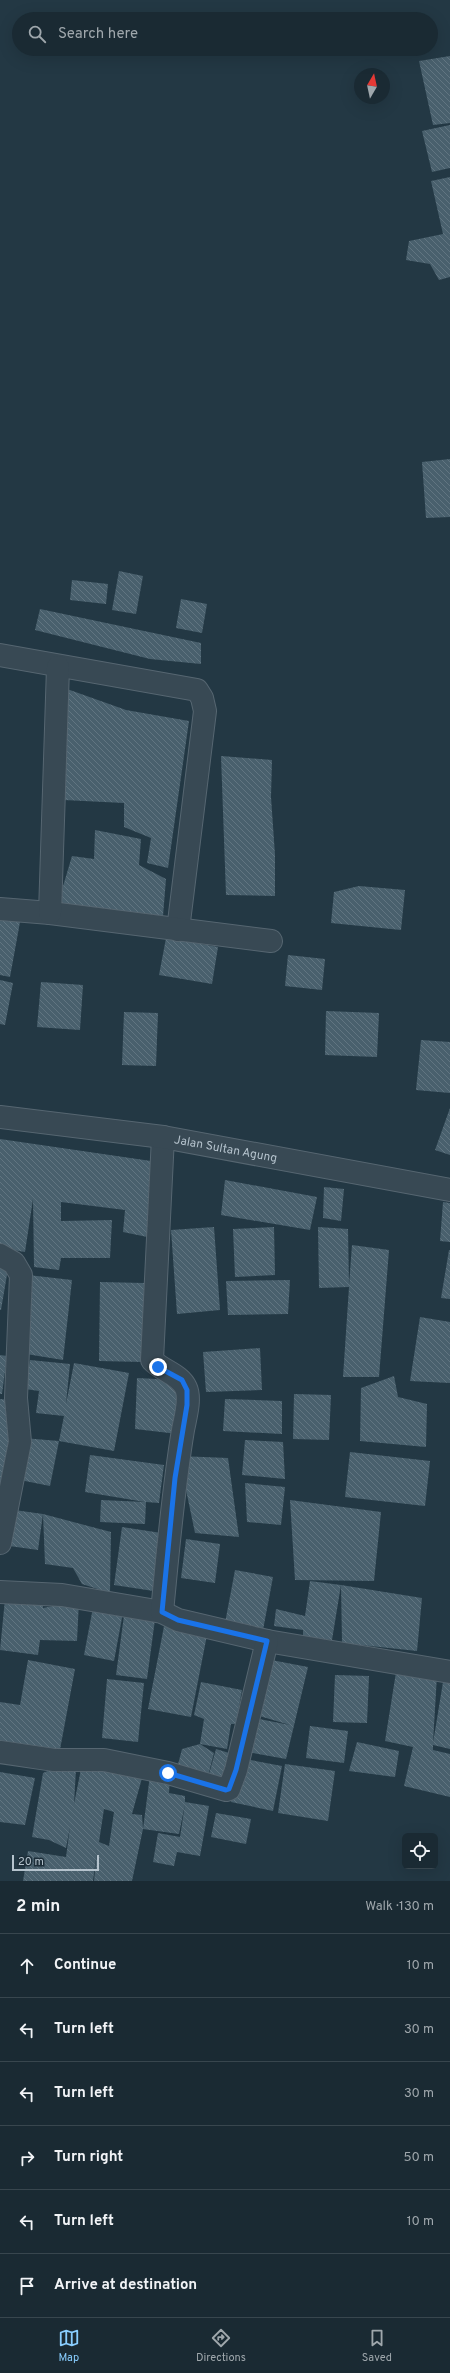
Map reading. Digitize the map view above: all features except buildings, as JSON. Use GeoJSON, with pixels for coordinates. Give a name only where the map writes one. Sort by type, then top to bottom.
{"type":"FeatureCollection","features":[{"type":"Feature","properties":{"kind":"street"},"geometry":{"type":"LineString","coordinates":[[0,655],[58,667],[197,690],[202,698],[205,711],[178,930]]}},
{"type":"Feature","properties":{"kind":"street"},"geometry":{"type":"LineString","coordinates":[[50,913],[58,667]]}},
{"type":"Feature","properties":{"kind":"street"},"geometry":{"type":"LineString","coordinates":[[0,909],[50,913],[271,941]]}},
{"type":"Feature","properties":{"kind":"street","name":"Jalan Sultan Agung"},"geometry":{"type":"LineString","coordinates":[[0,1117],[163,1137],[450,1190]]}},
{"type":"Feature","properties":{"kind":"street"},"geometry":{"type":"LineString","coordinates":[[162,1612],[175,1478],[187,1405],[187,1390],[182,1380],[158,1367],[152,1360],[163,1137]]}},
{"type":"Feature","properties":{"kind":"street"},"geometry":{"type":"LineString","coordinates":[[0,1255],[14,1263],[21,1275],[16,1398],[20,1442],[0,1543]]}},
{"type":"Feature","properties":{"kind":"street"},"geometry":{"type":"LineString","coordinates":[[0,1592],[62,1595],[162,1612],[178,1620],[267,1641],[450,1672]]}},
{"type":"Feature","properties":{"kind":"street"},"geometry":{"type":"LineString","coordinates":[[0,1752],[54,1760],[104,1760],[168,1773],[226,1790],[229,1789],[236,1770],[267,1641]]}},
{"type":"Feature","properties":{"kind":"route"},"geometry":{"type":"LineString","coordinates":[[158,1367],[182,1380],[187,1390],[187,1405],[175,1478],[162,1612],[167,1616],[178,1620],[202,1624],[267,1641],[236,1770],[229,1789],[226,1790],[215,1788],[168,1773]]}}]}
